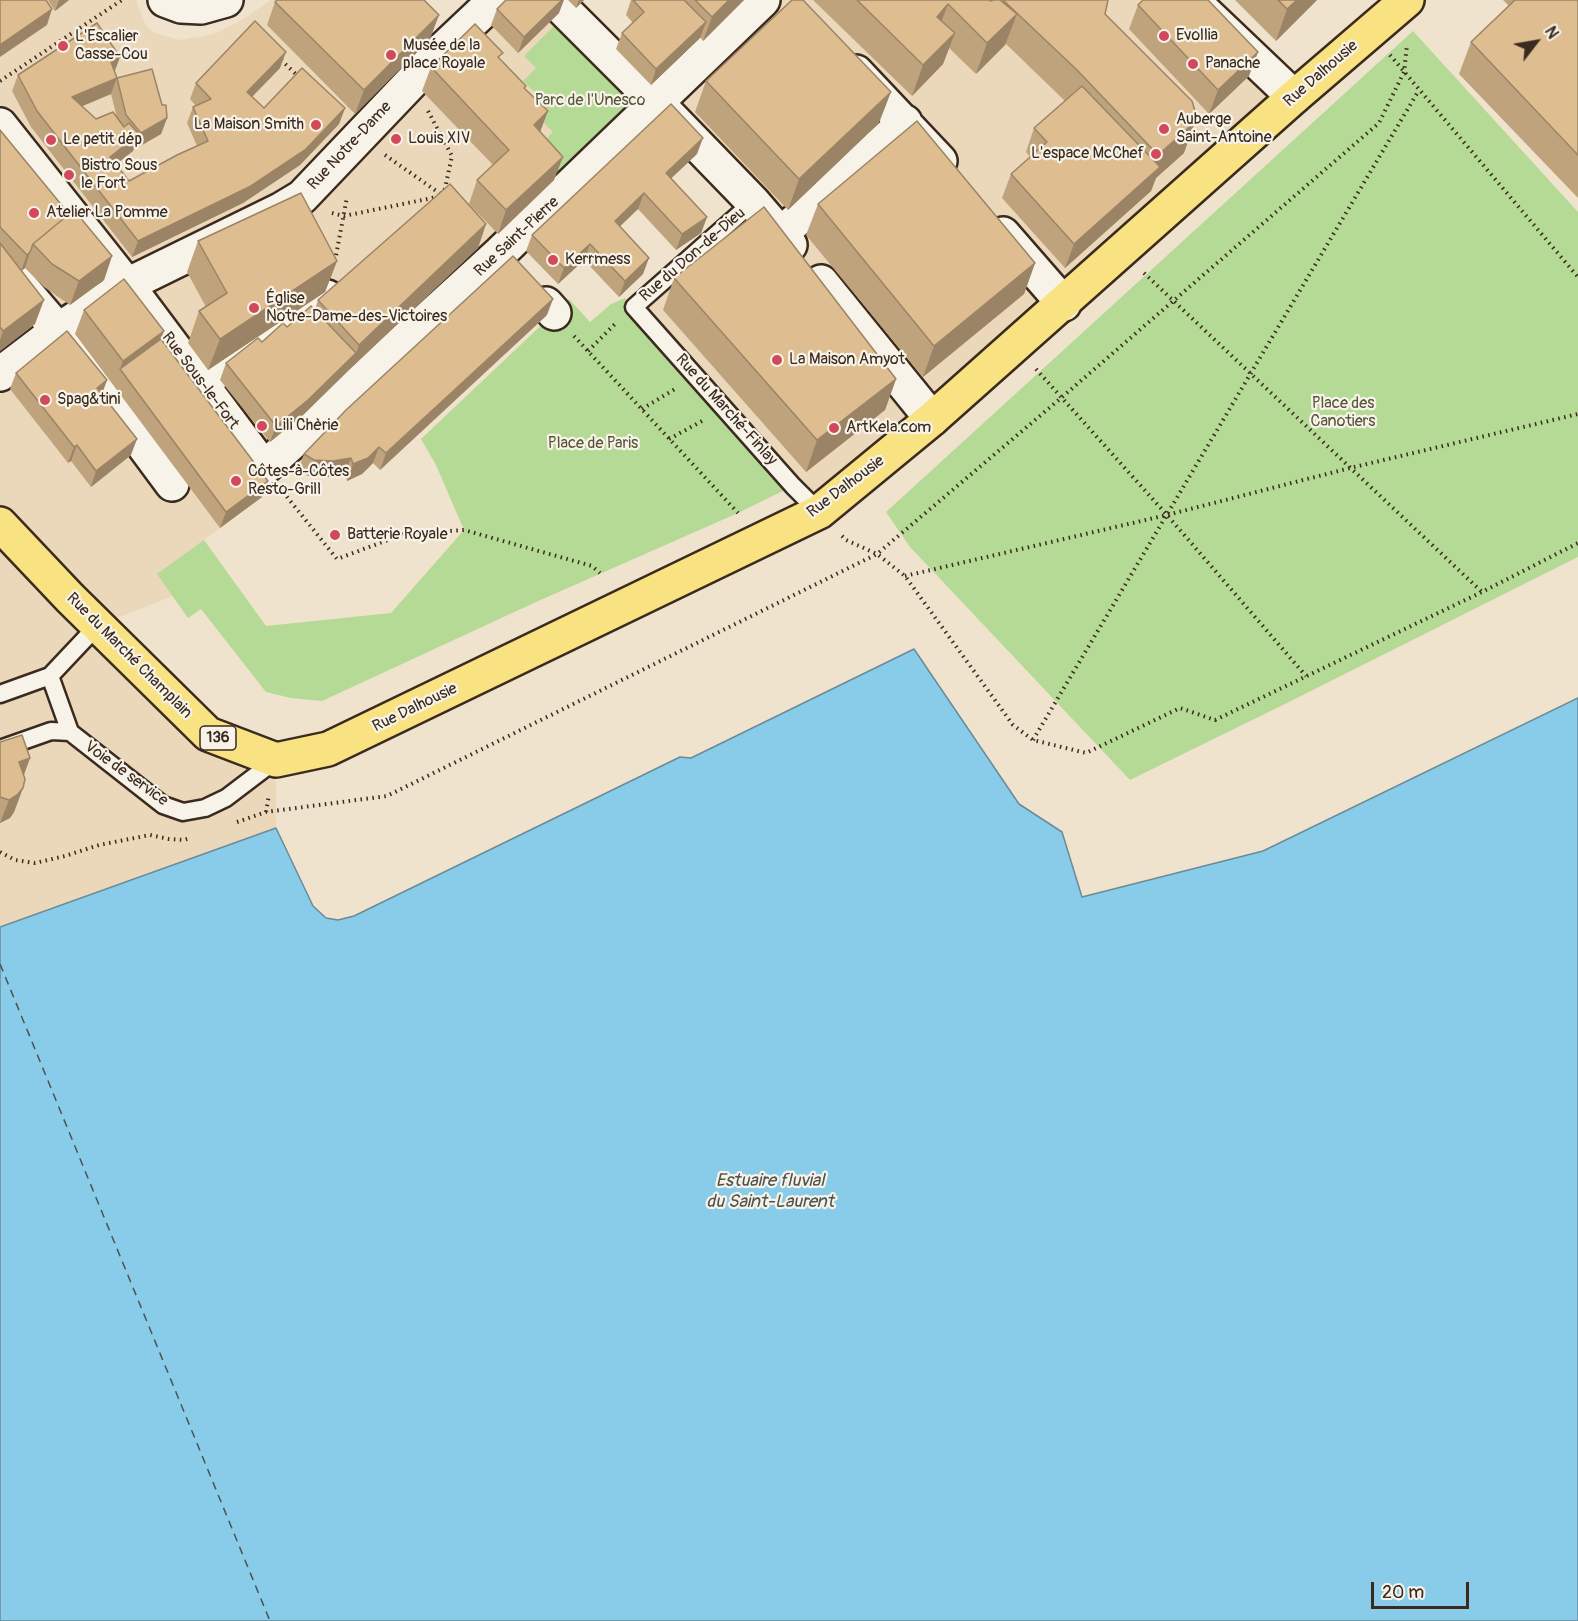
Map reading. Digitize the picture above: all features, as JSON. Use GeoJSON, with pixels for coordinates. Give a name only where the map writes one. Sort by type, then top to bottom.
{"type":"FeatureCollection","features":[{"type":"Feature","properties":{"kind":"main road","name":"Rue Dalhousie"},"geometry":{"type":"LineString","coordinates":[[276,760],[328,749],[819,512],[1016,346],[1294,97],[1407,0]]}},
{"type":"Feature","properties":{"kind":"main road","name":"Rue du Marché Champlain"},"geometry":{"type":"LineString","coordinates":[[0,524],[208,734],[276,760]]}},
{"type":"Feature","properties":{"kind":"street"},"geometry":{"type":"LineString","coordinates":[[165,0],[181,6],[201,7],[226,0]]}},
{"type":"Feature","properties":{"kind":"street","name":"Rue Notre-Dame"},"geometry":{"type":"LineString","coordinates":[[0,374],[58,330],[128,285],[288,206],[312,188],[412,81],[495,0]]}},
{"type":"Feature","properties":{"kind":"street"},"geometry":{"type":"LineString","coordinates":[[554,0],[753,202],[932,419]]}},
{"type":"Feature","properties":{"kind":"street"},"geometry":{"type":"LineString","coordinates":[[1192,0],[1294,97]]}},
{"type":"Feature","properties":{"kind":"street","name":"Rue Saint-Pierre"},"geometry":{"type":"LineString","coordinates":[[264,468],[494,247],[656,102],[780,3]]}},
{"type":"Feature","properties":{"kind":"street"},"geometry":{"type":"LineString","coordinates":[[833,49],[905,122],[959,183]]}},
{"type":"Feature","properties":{"kind":"street"},"geometry":{"type":"LineString","coordinates":[[781,234],[905,122]]}},
{"type":"Feature","properties":{"kind":"street","name":"Rue Sous-le-Fort"},"geometry":{"type":"LineString","coordinates":[[0,125],[128,285],[264,468]]}},
{"type":"Feature","properties":{"kind":"street"},"geometry":{"type":"LineString","coordinates":[[982,210],[1064,304]]}},
{"type":"Feature","properties":{"kind":"street"},"geometry":{"type":"LineString","coordinates":[[494,247],[523,278]]}},
{"type":"Feature","properties":{"kind":"street"},"geometry":{"type":"LineString","coordinates":[[0,262],[58,330],[172,484]]}},
{"type":"Feature","properties":{"kind":"street"},"geometry":{"type":"LineString","coordinates":[[202,382],[327,297]]}},
{"type":"Feature","properties":{"kind":"lane","name":"Rue du Don-de-Dieu"},"geometry":{"type":"LineString","coordinates":[[634,307],[753,202]]}},
{"type":"Feature","properties":{"kind":"lane","name":"Rue du Marché-Finlay"},"geometry":{"type":"LineString","coordinates":[[634,307],[819,512]]}},
{"type":"Feature","properties":{"kind":"lane"},"geometry":{"type":"LineString","coordinates":[[0,694],[50,676],[98,625]]}},
{"type":"Feature","properties":{"kind":"lane","name":"Voie de service"},"geometry":{"type":"LineString","coordinates":[[50,676],[70,732],[163,805],[183,812],[205,808],[226,798],[276,760]]}},
{"type":"Feature","properties":{"kind":"lane","name":"Voie de service"},"geometry":{"type":"LineString","coordinates":[[0,749],[51,732],[70,732]]}},
{"type":"Feature","properties":{"kind":"path"},"geometry":{"type":"LineString","coordinates":[[0,81],[122,0]]}},
{"type":"Feature","properties":{"kind":"path"},"geometry":{"type":"LineString","coordinates":[[1370,32],[1578,277]]}},
{"type":"Feature","properties":{"kind":"path"},"geometry":{"type":"LineString","coordinates":[[280,59],[304,82]]}},
{"type":"Feature","properties":{"kind":"path"},"geometry":{"type":"LineString","coordinates":[[412,81],[452,156],[443,196],[434,204]]}},
{"type":"Feature","properties":{"kind":"path"},"geometry":{"type":"LineString","coordinates":[[1033,740],[1419,90]]}},
{"type":"Feature","properties":{"kind":"path"},"geometry":{"type":"LineString","coordinates":[[360,137],[450,201]]}},
{"type":"Feature","properties":{"kind":"path"},"geometry":{"type":"LineString","coordinates":[[327,297],[348,193]]}},
{"type":"Feature","properties":{"kind":"path"},"geometry":{"type":"LineString","coordinates":[[288,206],[344,216],[443,196]]}},
{"type":"Feature","properties":{"kind":"path"},"geometry":{"type":"LineString","coordinates":[[1122,252],[1482,592]]}},
{"type":"Feature","properties":{"kind":"path"},"geometry":{"type":"LineString","coordinates":[[588,351],[634,307]]}},
{"type":"Feature","properties":{"kind":"path"},"geometry":{"type":"LineString","coordinates":[[550,308],[738,513]]}},
{"type":"Feature","properties":{"kind":"path"},"geometry":{"type":"LineString","coordinates":[[1016,346],[1167,515],[1306,676]]}},
{"type":"Feature","properties":{"kind":"path"},"geometry":{"type":"LineString","coordinates":[[642,409],[695,376]]}},
{"type":"Feature","properties":{"kind":"path"},"geometry":{"type":"LineString","coordinates":[[669,439],[693,425],[727,411]]}},
{"type":"Feature","properties":{"kind":"path"},"geometry":{"type":"LineString","coordinates":[[905,576],[1167,515],[1350,468],[1578,414]]}},
{"type":"Feature","properties":{"kind":"path"},"geometry":{"type":"LineString","coordinates":[[264,468],[337,559],[404,534],[464,530],[592,566],[600,573]]}},
{"type":"Feature","properties":{"kind":"path"},"geometry":{"type":"LineString","coordinates":[[877,554],[905,576],[1013,725],[1033,740],[1086,753],[1180,708],[1215,720],[1482,592],[1578,543]]}},
{"type":"Feature","properties":{"kind":"shaded area"},"geometry":{"type":"Polygon","coordinates":[[[0,0],[136,0],[146,26],[155,33],[180,40],[214,34],[240,21],[271,0],[391,0],[442,50],[495,0],[554,0],[656,101],[763,0],[1192,0],[1294,97],[819,512],[634,307],[752,202],[657,102],[255,487],[262,497],[204,540],[220,562],[173,596],[99,625],[190,716],[276,760],[276,828],[0,927],[0,0]]]}},
{"type":"Feature","properties":{"kind":"green space","name":"Parc de l'Unesco"},"geometry":{"type":"Polygon","coordinates":[[[567,13],[656,102],[567,190],[532,154],[553,132],[531,110],[542,99],[523,81],[536,68],[524,56],[567,13]]]}},
{"type":"Feature","properties":{"kind":"green space","name":"Place des Canotiers"},"geometry":{"type":"Polygon","coordinates":[[[1413,31],[1578,212],[1578,557],[1130,780],[910,547],[886,512],[1413,31]]]}},
{"type":"Feature","properties":{"kind":"green space","name":"Place de Paris"},"geometry":{"type":"Polygon","coordinates":[[[625,298],[793,486],[322,701],[291,698],[266,692],[201,609],[188,618],[157,574],[204,540],[266,626],[391,613],[464,530],[436,465],[421,439],[569,299],[590,322],[611,304],[625,298]]]}},
{"type":"Feature","properties":{"kind":"water","name":"Estuaire fluvial du Saint-Laurent"},"geometry":{"type":"Polygon","coordinates":[[[914,649],[1019,804],[1062,832],[1082,897],[1263,851],[1578,698],[1578,1621],[0,1621],[0,927],[276,828],[313,906],[326,918],[338,920],[354,916],[680,757],[691,758],[914,649]]]}},
{"type":"Feature","properties":{"kind":"building"},"geometry":{"type":"Polygon","coordinates":[[[0,0],[46,0],[52,9],[0,45],[0,0]]]}},
{"type":"Feature","properties":{"kind":"building"},"geometry":{"type":"Polygon","coordinates":[[[277,0],[424,0],[439,15],[364,90],[275,2],[277,0]]]}},
{"type":"Feature","properties":{"kind":"building"},"geometry":{"type":"Polygon","coordinates":[[[506,0],[562,0],[524,37],[497,9],[506,0]]]}},
{"type":"Feature","properties":{"kind":"building"},"geometry":{"type":"Polygon","coordinates":[[[633,0],[684,0],[706,22],[656,69],[622,33],[644,12],[633,0]]]}},
{"type":"Feature","properties":{"kind":"building"},"geometry":{"type":"Polygon","coordinates":[[[695,0],[729,0],[712,17],[695,0]]]}},
{"type":"Feature","properties":{"kind":"building"},"geometry":{"type":"Polygon","coordinates":[[[792,0],[803,0],[891,92],[799,179],[706,81],[792,0]]]}},
{"type":"Feature","properties":{"kind":"building"},"geometry":{"type":"Polygon","coordinates":[[[857,0],[1000,0],[1017,14],[987,43],[948,4],[937,17],[955,33],[923,65],[857,0]]]}},
{"type":"Feature","properties":{"kind":"building"},"geometry":{"type":"Polygon","coordinates":[[[1003,0],[1108,0],[1105,14],[1192,101],[1196,114],[1195,122],[1158,155],[1077,70],[1003,0]]]}},
{"type":"Feature","properties":{"kind":"building"},"geometry":{"type":"Polygon","coordinates":[[[1143,0],[1208,0],[1258,52],[1218,90],[1138,5],[1143,0]]]}},
{"type":"Feature","properties":{"kind":"building"},"geometry":{"type":"Polygon","coordinates":[[[1278,0],[1297,0],[1287,9],[1278,0]]]}},
{"type":"Feature","properties":{"kind":"building"},"geometry":{"type":"Polygon","coordinates":[[[1515,0],[1578,0],[1578,155],[1471,42],[1515,0]]]}},
{"type":"Feature","properties":{"kind":"building"},"geometry":{"type":"Polygon","coordinates":[[[255,21],[286,52],[247,92],[264,108],[302,68],[345,108],[306,149],[249,187],[138,241],[37,111],[18,75],[97,23],[120,57],[111,62],[117,78],[72,97],[96,119],[113,112],[124,127],[129,123],[139,134],[110,157],[129,181],[208,141],[193,107],[211,99],[196,83],[255,21]]]}},
{"type":"Feature","properties":{"kind":"building"},"geometry":{"type":"Polygon","coordinates":[[[475,24],[503,53],[498,57],[526,86],[524,88],[548,111],[534,125],[563,157],[506,210],[477,180],[509,150],[431,67],[475,24]]]}},
{"type":"Feature","properties":{"kind":"building"},"geometry":{"type":"Polygon","coordinates":[[[152,69],[162,105],[166,105],[167,118],[141,133],[126,115],[117,78],[152,69]]]}},
{"type":"Feature","properties":{"kind":"building"},"geometry":{"type":"Polygon","coordinates":[[[1082,86],[1160,167],[1074,244],[1011,174],[1047,142],[1034,128],[1082,86]]]}},
{"type":"Feature","properties":{"kind":"building"},"geometry":{"type":"Polygon","coordinates":[[[671,104],[703,138],[666,173],[707,217],[682,234],[644,193],[615,221],[649,258],[625,281],[590,244],[564,268],[532,235],[671,104]]]}},
{"type":"Feature","properties":{"kind":"building"},"geometry":{"type":"Polygon","coordinates":[[[917,121],[1035,263],[934,346],[818,204],[917,121]]]}},
{"type":"Feature","properties":{"kind":"building"},"geometry":{"type":"Polygon","coordinates":[[[0,130],[69,214],[33,244],[27,255],[0,227],[0,130]]]}},
{"type":"Feature","properties":{"kind":"building"},"geometry":{"type":"Polygon","coordinates":[[[450,184],[486,224],[359,345],[318,300],[450,184]]]}},
{"type":"Feature","properties":{"kind":"building","name":"Église Notre-Dame-des-Victoires"},"geometry":{"type":"Polygon","coordinates":[[[301,193],[337,261],[220,339],[199,311],[227,293],[198,241],[301,193]]]}},
{"type":"Feature","properties":{"kind":"building","name":"La Maison Amyot"},"geometry":{"type":"Polygon","coordinates":[[[764,207],[896,379],[817,440],[674,278],[764,207]]]}},
{"type":"Feature","properties":{"kind":"building"},"geometry":{"type":"Polygon","coordinates":[[[74,210],[112,256],[79,281],[52,264],[33,244],[74,210]]]}},
{"type":"Feature","properties":{"kind":"building"},"geometry":{"type":"Polygon","coordinates":[[[0,243],[44,300],[3,331],[0,327],[0,243]]]}},
{"type":"Feature","properties":{"kind":"building"},"geometry":{"type":"Polygon","coordinates":[[[513,256],[553,299],[386,453],[379,447],[368,458],[353,464],[351,458],[333,461],[314,460],[304,454],[346,410],[513,256]]]}},
{"type":"Feature","properties":{"kind":"building"},"geometry":{"type":"Polygon","coordinates":[[[124,279],[164,331],[123,361],[84,310],[124,279]]]}},
{"type":"Feature","properties":{"kind":"building"},"geometry":{"type":"Polygon","coordinates":[[[311,306],[356,353],[308,400],[276,426],[226,363],[258,338],[262,342],[283,323],[287,327],[311,306]]]}},
{"type":"Feature","properties":{"kind":"building"},"geometry":{"type":"Polygon","coordinates":[[[67,331],[107,380],[97,388],[137,439],[96,471],[77,445],[74,447],[16,373],[67,331]]]}},
{"type":"Feature","properties":{"kind":"building"},"geometry":{"type":"Polygon","coordinates":[[[161,339],[268,481],[226,512],[120,369],[161,339]]]}},
{"type":"Feature","properties":{"kind":"building"},"geometry":{"type":"Polygon","coordinates":[[[22,735],[30,758],[19,762],[25,779],[23,788],[9,800],[0,797],[0,742],[22,735]]]}},
{"type":"Feature","properties":{"kind":"ferry route"},"geometry":{"type":"LineString","coordinates":[[0,964],[270,1621]]}},
{"type":"Feature","properties":{"kind":"place","name":"Evollia"},"geometry":{"type":"Point","coordinates":[1164,36]}},
{"type":"Feature","properties":{"kind":"place","name":"L'Escalier Casse-Cou"},"geometry":{"type":"Point","coordinates":[63,46]}},
{"type":"Feature","properties":{"kind":"place","name":"Musée de la place Royale"},"geometry":{"type":"Point","coordinates":[391,55]}},
{"type":"Feature","properties":{"kind":"place","name":"Panache"},"geometry":{"type":"Point","coordinates":[1193,64]}},
{"type":"Feature","properties":{"kind":"place","name":"La Maison Smith"},"geometry":{"type":"Point","coordinates":[316,125]}},
{"type":"Feature","properties":{"kind":"place","name":"Auberge Saint-Antoine"},"geometry":{"type":"Point","coordinates":[1164,129]}},
{"type":"Feature","properties":{"kind":"place","name":"Louis XIV"},"geometry":{"type":"Point","coordinates":[396,139]}},
{"type":"Feature","properties":{"kind":"place","name":"Le petit dép"},"geometry":{"type":"Point","coordinates":[51,140]}},
{"type":"Feature","properties":{"kind":"place","name":"L'espace McChef"},"geometry":{"type":"Point","coordinates":[1156,154]}},
{"type":"Feature","properties":{"kind":"place","name":"Bistro Sous le Fort"},"geometry":{"type":"Point","coordinates":[69,175]}},
{"type":"Feature","properties":{"kind":"place","name":"Atelier La Pomme"},"geometry":{"type":"Point","coordinates":[34,213]}},
{"type":"Feature","properties":{"kind":"place","name":"Kerrmess"},"geometry":{"type":"Point","coordinates":[553,260]}},
{"type":"Feature","properties":{"kind":"place","name":"Église Notre-Dame-des-Victoires"},"geometry":{"type":"Point","coordinates":[254,308]}},
{"type":"Feature","properties":{"kind":"place","name":"La Maison Amyot"},"geometry":{"type":"Point","coordinates":[777,360]}},
{"type":"Feature","properties":{"kind":"place","name":"Spag&tini"},"geometry":{"type":"Point","coordinates":[45,400]}},
{"type":"Feature","properties":{"kind":"place","name":"Lili Chèrie"},"geometry":{"type":"Point","coordinates":[262,426]}},
{"type":"Feature","properties":{"kind":"place","name":"ArtKela.com"},"geometry":{"type":"Point","coordinates":[834,428]}},
{"type":"Feature","properties":{"kind":"place","name":"Côtes-à-Côtes Resto-Grill"},"geometry":{"type":"Point","coordinates":[236,481]}},
{"type":"Feature","properties":{"kind":"place","name":"Batterie Royale"},"geometry":{"type":"Point","coordinates":[335,535]}}]}
